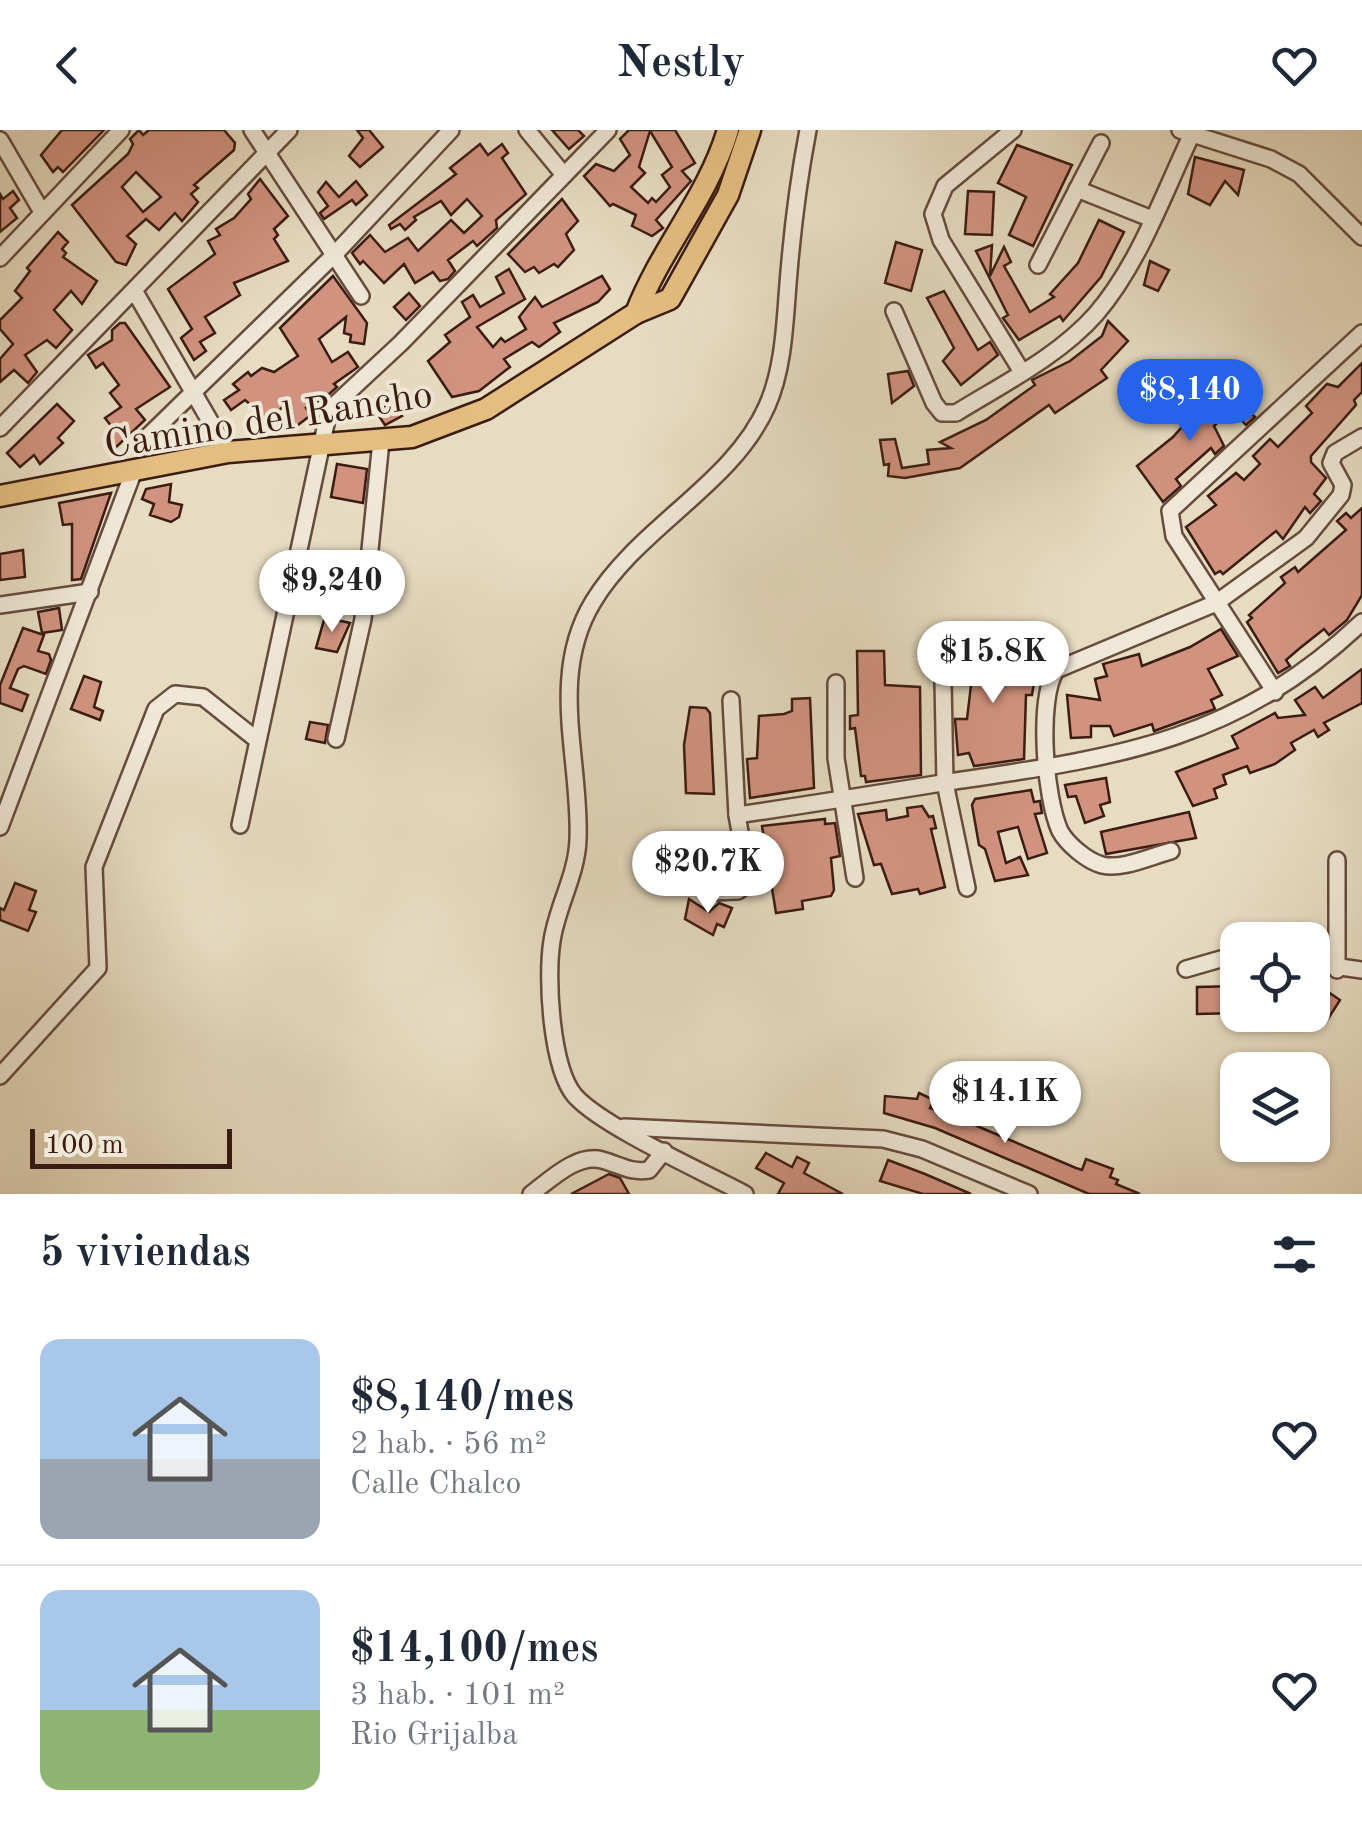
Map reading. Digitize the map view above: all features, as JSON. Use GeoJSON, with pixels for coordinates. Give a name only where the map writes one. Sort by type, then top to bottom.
{"type":"FeatureCollection","features":[{"type":"Feature","properties":{"kind":"main road"},"geometry":{"type":"LineString","coordinates":[[636,312],[649,278],[718,163],[728,130]]}},
{"type":"Feature","properties":{"kind":"main road","name":"Camino del Rancho"},"geometry":{"type":"LineString","coordinates":[[4,490],[132,473],[228,452],[381,441],[434,432],[486,409],[636,312],[670,299],[728,195],[750,130]]}},
{"type":"Feature","properties":{"kind":"street"},"geometry":{"type":"LineString","coordinates":[[0,258],[121,130]]}},
{"type":"Feature","properties":{"kind":"street"},"geometry":{"type":"LineString","coordinates":[[252,130],[362,296]]}},
{"type":"Feature","properties":{"kind":"street"},"geometry":{"type":"LineString","coordinates":[[0,428],[289,130]]}},
{"type":"Feature","properties":{"kind":"street"},"geometry":{"type":"LineString","coordinates":[[138,446],[190,390],[334,254],[451,130]]}},
{"type":"Feature","properties":{"kind":"street"},"geometry":{"type":"LineString","coordinates":[[527,130],[564,175]]}},
{"type":"Feature","properties":{"kind":"street"},"geometry":{"type":"LineString","coordinates":[[240,825],[319,444],[330,410],[401,343],[608,130]]}},
{"type":"Feature","properties":{"kind":"street"},"geometry":{"type":"LineString","coordinates":[[745,1194],[620,1126],[574,1095],[558,1061],[552,940],[578,842],[568,714],[570,674],[580,631],[609,578],[636,546],[744,446],[768,404],[783,338],[796,194],[808,130]]}},
{"type":"Feature","properties":{"kind":"street"},"geometry":{"type":"LineString","coordinates":[[1013,130],[945,186],[933,214],[941,240],[1022,372]]}},
{"type":"Feature","properties":{"kind":"street"},"geometry":{"type":"LineString","coordinates":[[894,312],[942,413],[956,413],[1022,372],[1094,317],[1110,296],[1152,218],[1185,133],[1272,159],[1299,174],[1362,237]]}},
{"type":"Feature","properties":{"kind":"street"},"geometry":{"type":"LineString","coordinates":[[0,140],[42,212]]}},
{"type":"Feature","properties":{"kind":"street"},"geometry":{"type":"LineString","coordinates":[[1038,265],[1101,143]]}},
{"type":"Feature","properties":{"kind":"street"},"geometry":{"type":"LineString","coordinates":[[1078,189],[1152,218]]}},
{"type":"Feature","properties":{"kind":"street"},"geometry":{"type":"LineString","coordinates":[[135,292],[228,452]]}},
{"type":"Feature","properties":{"kind":"street"},"geometry":{"type":"LineString","coordinates":[[1275,692],[1174,536],[1170,512],[1362,333]]}},
{"type":"Feature","properties":{"kind":"street"},"geometry":{"type":"LineString","coordinates":[[1170,851],[1120,865],[1100,865],[1075,849],[1060,830],[1049,770],[1045,697],[1056,670],[1216,603],[1306,538],[1334,508],[1342,484],[1331,463],[1335,453],[1362,437]]}},
{"type":"Feature","properties":{"kind":"street"},"geometry":{"type":"LineString","coordinates":[[336,739],[363,618],[381,441]]}},
{"type":"Feature","properties":{"kind":"street"},"geometry":{"type":"LineString","coordinates":[[0,828],[132,473]]}},
{"type":"Feature","properties":{"kind":"street"},"geometry":{"type":"LineString","coordinates":[[0,605],[90,592]]}},
{"type":"Feature","properties":{"kind":"street"},"geometry":{"type":"LineString","coordinates":[[738,814],[1049,770],[1178,738],[1275,692],[1330,652],[1362,622]]}},
{"type":"Feature","properties":{"kind":"street"},"geometry":{"type":"LineString","coordinates":[[943,680],[945,783],[967,888]]}},
{"type":"Feature","properties":{"kind":"street"},"geometry":{"type":"LineString","coordinates":[[836,683],[841,800],[856,878]]}},
{"type":"Feature","properties":{"kind":"street"},"geometry":{"type":"LineString","coordinates":[[0,1076],[98,968],[94,867],[156,709],[175,694],[202,697],[257,740]]}},
{"type":"Feature","properties":{"kind":"street"},"geometry":{"type":"LineString","coordinates":[[711,892],[738,892],[749,882],[738,814],[731,700]]}},
{"type":"Feature","properties":{"kind":"street"},"geometry":{"type":"LineString","coordinates":[[1337,860],[1337,970]]}},
{"type":"Feature","properties":{"kind":"street"},"geometry":{"type":"LineString","coordinates":[[1186,969],[1220,959]]}},
{"type":"Feature","properties":{"kind":"street"},"geometry":{"type":"LineString","coordinates":[[1330,968],[1362,970]]}},
{"type":"Feature","properties":{"kind":"street"},"geometry":{"type":"LineString","coordinates":[[620,1126],[883,1139],[912,1146],[1029,1194]]}},
{"type":"Feature","properties":{"kind":"street"},"geometry":{"type":"LineString","coordinates":[[531,1194],[583,1160],[599,1159],[638,1172],[649,1170],[664,1150]]}},
{"type":"Feature","properties":{"kind":"building"},"geometry":{"type":"Polygon","coordinates":[[[62,130],[104,130],[63,172],[58,167],[53,172],[41,155],[62,130]]]}},
{"type":"Feature","properties":{"kind":"building"},"geometry":{"type":"Polygon","coordinates":[[[139,130],[143,135],[149,130],[224,130],[235,143],[234,150],[194,185],[198,188],[191,194],[198,202],[182,221],[175,213],[159,230],[146,219],[127,236],[136,244],[126,265],[116,262],[72,205],[128,154],[133,144],[130,139],[139,130]],[[136,172],[122,187],[143,212],[161,197],[136,172]]]}},
{"type":"Feature","properties":{"kind":"building"},"geometry":{"type":"Polygon","coordinates":[[[357,130],[369,130],[383,147],[360,167],[349,156],[363,138],[357,130]]]}},
{"type":"Feature","properties":{"kind":"building"},"geometry":{"type":"Polygon","coordinates":[[[552,130],[578,130],[584,136],[569,149],[552,130]]]}},
{"type":"Feature","properties":{"kind":"building"},"geometry":{"type":"Polygon","coordinates":[[[629,130],[675,130],[695,163],[682,171],[691,181],[656,220],[663,228],[652,236],[632,226],[636,215],[610,206],[584,176],[596,164],[614,171],[630,155],[620,139],[629,130]],[[650,131],[639,167],[645,173],[631,187],[648,203],[652,198],[656,202],[670,187],[662,175],[672,167],[650,131]]]}},
{"type":"Feature","properties":{"kind":"building"},"geometry":{"type":"Polygon","coordinates":[[[480,144],[488,155],[502,144],[508,153],[502,158],[526,194],[496,220],[497,228],[477,246],[473,241],[448,260],[455,271],[448,279],[440,281],[433,272],[415,283],[404,264],[384,283],[363,261],[360,264],[352,253],[370,235],[385,252],[408,238],[418,251],[451,220],[464,233],[482,216],[467,199],[451,215],[441,201],[414,217],[416,220],[405,230],[400,224],[391,229],[389,225],[456,174],[450,168],[480,144]]]}},
{"type":"Feature","properties":{"kind":"building"},"geometry":{"type":"Polygon","coordinates":[[[1017,145],[1072,165],[1033,246],[1009,235],[1026,197],[998,183],[1017,145]]]}},
{"type":"Feature","properties":{"kind":"building"},"geometry":{"type":"Polygon","coordinates":[[[1195,157],[1244,170],[1238,195],[1225,181],[1210,205],[1188,194],[1195,157]]]}},
{"type":"Feature","properties":{"kind":"building"},"geometry":{"type":"Polygon","coordinates":[[[260,179],[288,216],[274,229],[278,235],[274,239],[288,261],[234,283],[240,295],[205,317],[215,333],[200,342],[206,351],[194,360],[181,338],[192,329],[168,289],[215,254],[208,241],[220,235],[216,229],[234,218],[251,199],[248,194],[260,179]]]}},
{"type":"Feature","properties":{"kind":"building"},"geometry":{"type":"Polygon","coordinates":[[[356,181],[367,195],[356,205],[352,200],[324,219],[320,213],[328,206],[318,192],[326,182],[339,197],[356,181]]]}},
{"type":"Feature","properties":{"kind":"building"},"geometry":{"type":"Polygon","coordinates":[[[13,191],[19,200],[10,208],[17,218],[0,232],[0,194],[3,199],[13,191]]]}},
{"type":"Feature","properties":{"kind":"building"},"geometry":{"type":"Polygon","coordinates":[[[968,191],[994,192],[992,235],[965,234],[968,191]]]}},
{"type":"Feature","properties":{"kind":"building"},"geometry":{"type":"Polygon","coordinates":[[[562,199],[578,221],[566,234],[574,250],[558,267],[554,264],[539,273],[534,267],[525,272],[508,254],[562,199]]]}},
{"type":"Feature","properties":{"kind":"building"},"geometry":{"type":"Polygon","coordinates":[[[1099,220],[1124,232],[1101,277],[1063,321],[1060,316],[1019,340],[1003,318],[1008,315],[976,251],[992,245],[990,276],[1004,247],[1011,262],[1004,266],[1030,312],[1054,297],[1050,294],[1078,263],[1099,220]]]}},
{"type":"Feature","properties":{"kind":"building"},"geometry":{"type":"Polygon","coordinates":[[[58,232],[68,242],[62,249],[66,253],[63,257],[97,281],[82,304],[71,291],[54,310],[72,330],[56,348],[47,340],[25,355],[37,372],[28,383],[14,370],[0,382],[0,359],[13,344],[0,329],[0,320],[22,298],[15,291],[30,271],[27,268],[58,232]]]}},
{"type":"Feature","properties":{"kind":"building"},"geometry":{"type":"Polygon","coordinates":[[[896,242],[922,250],[911,291],[885,283],[896,242]]]}},
{"type":"Feature","properties":{"kind":"building"},"geometry":{"type":"Polygon","coordinates":[[[1150,261],[1169,270],[1158,291],[1144,285],[1150,261]]]}},
{"type":"Feature","properties":{"kind":"building"},"geometry":{"type":"Polygon","coordinates":[[[509,269],[525,299],[477,327],[493,347],[501,338],[505,342],[526,329],[519,317],[535,297],[542,307],[602,276],[610,289],[598,302],[554,323],[560,332],[539,347],[532,342],[504,359],[510,367],[479,391],[452,397],[428,361],[450,342],[445,335],[470,317],[462,302],[473,295],[480,307],[504,293],[496,277],[509,269]]]}},
{"type":"Feature","properties":{"kind":"building"},"geometry":{"type":"Polygon","coordinates":[[[333,276],[367,323],[364,344],[350,342],[351,335],[344,333],[346,317],[319,339],[332,362],[348,352],[358,367],[334,384],[337,387],[327,396],[306,408],[311,415],[294,428],[284,405],[270,421],[245,400],[231,410],[224,400],[239,390],[233,384],[248,372],[251,376],[262,368],[274,372],[298,356],[280,328],[333,276]]]}},
{"type":"Feature","properties":{"kind":"building"},"geometry":{"type":"Polygon","coordinates":[[[944,291],[978,350],[990,342],[998,355],[961,385],[943,361],[954,348],[927,298],[944,291]]]}},
{"type":"Feature","properties":{"kind":"building"},"geometry":{"type":"Polygon","coordinates":[[[409,293],[420,306],[406,320],[394,307],[409,293]]]}},
{"type":"Feature","properties":{"kind":"building"},"geometry":{"type":"Polygon","coordinates":[[[1108,321],[1128,341],[1101,370],[1107,378],[1055,413],[1049,405],[960,468],[905,478],[888,476],[889,464],[884,465],[880,440],[895,439],[902,468],[929,464],[927,450],[951,448],[940,442],[986,420],[1035,385],[1032,380],[1070,361],[1102,336],[1108,321]]]}},
{"type":"Feature","properties":{"kind":"building"},"geometry":{"type":"Polygon","coordinates":[[[125,323],[170,387],[136,409],[145,420],[114,449],[106,441],[115,431],[105,418],[121,407],[110,393],[119,385],[103,363],[96,368],[88,355],[112,340],[112,330],[125,323]]]}},
{"type":"Feature","properties":{"kind":"building"},"geometry":{"type":"Polygon","coordinates":[[[1362,363],[1362,392],[1354,400],[1356,405],[1311,456],[1311,462],[1326,478],[1314,494],[1321,501],[1310,513],[1305,507],[1283,539],[1276,531],[1223,574],[1215,574],[1186,527],[1216,505],[1208,496],[1236,473],[1244,480],[1260,464],[1253,456],[1270,439],[1278,447],[1312,413],[1306,406],[1327,384],[1338,387],[1362,363]]]}},
{"type":"Feature","properties":{"kind":"building"},"geometry":{"type":"Polygon","coordinates":[[[908,371],[914,386],[892,403],[888,374],[908,371]]]}},
{"type":"Feature","properties":{"kind":"building"},"geometry":{"type":"Polygon","coordinates":[[[1227,389],[1255,417],[1246,425],[1231,409],[1214,426],[1224,446],[1215,454],[1211,448],[1176,479],[1181,486],[1163,502],[1137,466],[1173,437],[1204,402],[1207,405],[1227,389]]]}},
{"type":"Feature","properties":{"kind":"building"},"geometry":{"type":"Polygon","coordinates":[[[414,394],[419,406],[400,413],[402,416],[385,425],[375,410],[414,394]]]}},
{"type":"Feature","properties":{"kind":"building"},"geometry":{"type":"Polygon","coordinates":[[[57,404],[74,421],[58,438],[63,443],[40,464],[34,455],[20,467],[7,453],[57,404]]]}},
{"type":"Feature","properties":{"kind":"building"},"geometry":{"type":"Polygon","coordinates":[[[337,464],[367,469],[363,503],[331,497],[337,464]]]}},
{"type":"Feature","properties":{"kind":"building"},"geometry":{"type":"Polygon","coordinates":[[[171,484],[169,502],[182,505],[179,517],[171,522],[150,515],[154,504],[142,499],[146,489],[171,484]]]}},
{"type":"Feature","properties":{"kind":"building"},"geometry":{"type":"Polygon","coordinates":[[[111,493],[81,579],[72,580],[72,524],[63,525],[59,503],[111,493]]]}},
{"type":"Feature","properties":{"kind":"building"},"geometry":{"type":"Polygon","coordinates":[[[1362,508],[1362,595],[1347,620],[1329,635],[1324,629],[1286,660],[1290,666],[1278,673],[1247,622],[1252,618],[1249,615],[1285,583],[1281,577],[1295,567],[1298,572],[1346,530],[1337,521],[1346,513],[1351,518],[1362,508]]]}},
{"type":"Feature","properties":{"kind":"building"},"geometry":{"type":"Polygon","coordinates":[[[23,550],[25,577],[0,580],[0,554],[23,550]]]}},
{"type":"Feature","properties":{"kind":"building"},"geometry":{"type":"Polygon","coordinates":[[[316,555],[347,561],[342,581],[312,575],[316,555]]]}},
{"type":"Feature","properties":{"kind":"building"},"geometry":{"type":"Polygon","coordinates":[[[59,608],[62,630],[42,633],[38,612],[59,608]]]}},
{"type":"Feature","properties":{"kind":"building"},"geometry":{"type":"Polygon","coordinates":[[[324,620],[350,623],[337,652],[316,648],[324,620]]]}},
{"type":"Feature","properties":{"kind":"building"},"geometry":{"type":"Polygon","coordinates":[[[23,628],[44,635],[38,651],[49,654],[51,660],[46,674],[24,666],[18,669],[10,688],[28,695],[22,711],[0,703],[0,685],[23,628]]]}},
{"type":"Feature","properties":{"kind":"building"},"geometry":{"type":"Polygon","coordinates":[[[975,628],[999,642],[982,669],[982,682],[1005,681],[1006,668],[1030,666],[1043,672],[1039,683],[1034,682],[1032,695],[1026,695],[1024,759],[974,766],[969,753],[958,755],[955,719],[967,719],[972,677],[953,665],[975,628]]]}},
{"type":"Feature","properties":{"kind":"building"},"geometry":{"type":"Polygon","coordinates":[[[1221,629],[1238,656],[1208,669],[1222,695],[1211,700],[1215,709],[1154,731],[1152,724],[1114,736],[1110,726],[1091,726],[1091,737],[1071,738],[1067,695],[1100,700],[1095,679],[1107,676],[1103,664],[1139,654],[1142,666],[1190,647],[1221,629]]]}},
{"type":"Feature","properties":{"kind":"building"},"geometry":{"type":"Polygon","coordinates":[[[857,651],[884,651],[885,685],[920,687],[921,775],[866,782],[865,776],[861,776],[855,728],[850,729],[850,716],[858,715],[857,651]]]}},
{"type":"Feature","properties":{"kind":"building"},"geometry":{"type":"Polygon","coordinates":[[[1362,669],[1362,703],[1324,723],[1329,730],[1318,737],[1314,730],[1291,743],[1295,750],[1275,764],[1250,773],[1247,766],[1223,775],[1226,784],[1214,789],[1217,798],[1193,806],[1176,772],[1238,748],[1232,736],[1275,713],[1278,718],[1305,715],[1295,700],[1315,687],[1323,698],[1362,669]]]}},
{"type":"Feature","properties":{"kind":"building"},"geometry":{"type":"Polygon","coordinates":[[[84,676],[101,682],[94,707],[103,711],[100,720],[71,709],[84,676]]]}},
{"type":"Feature","properties":{"kind":"building"},"geometry":{"type":"Polygon","coordinates":[[[810,698],[814,788],[750,798],[747,759],[757,758],[759,716],[784,714],[792,711],[792,699],[810,698]]]}},
{"type":"Feature","properties":{"kind":"building"},"geometry":{"type":"Polygon","coordinates":[[[690,707],[706,708],[710,713],[714,794],[686,793],[684,745],[690,707]]]}},
{"type":"Feature","properties":{"kind":"building"},"geometry":{"type":"Polygon","coordinates":[[[310,722],[328,725],[325,743],[306,739],[310,722]]]}},
{"type":"Feature","properties":{"kind":"building"},"geometry":{"type":"Polygon","coordinates":[[[1106,778],[1110,802],[1100,805],[1104,816],[1085,823],[1076,796],[1068,797],[1065,785],[1106,778]]]}},
{"type":"Feature","properties":{"kind":"building"},"geometry":{"type":"Polygon","coordinates":[[[1031,790],[1034,802],[1040,801],[1042,813],[1035,814],[1047,853],[1028,859],[1018,827],[998,832],[1006,863],[1020,857],[1028,875],[995,881],[985,849],[979,845],[972,805],[975,799],[1031,790]]]}},
{"type":"Feature","properties":{"kind":"building"},"geometry":{"type":"Polygon","coordinates":[[[922,806],[929,817],[933,816],[936,828],[931,829],[945,887],[920,894],[918,889],[892,894],[881,864],[874,865],[858,814],[886,810],[887,820],[908,816],[907,808],[922,806]]]}},
{"type":"Feature","properties":{"kind":"building"},"geometry":{"type":"Polygon","coordinates":[[[1189,812],[1196,838],[1106,854],[1101,832],[1189,812]]]}},
{"type":"Feature","properties":{"kind":"building"},"geometry":{"type":"Polygon","coordinates":[[[825,819],[825,824],[835,823],[840,856],[831,858],[831,896],[802,901],[803,909],[776,913],[762,826],[825,819]]]}},
{"type":"Feature","properties":{"kind":"building"},"geometry":{"type":"Polygon","coordinates":[[[15,883],[36,891],[29,910],[36,912],[28,931],[0,920],[0,908],[4,910],[15,883]]]}},
{"type":"Feature","properties":{"kind":"building"},"geometry":{"type":"Polygon","coordinates":[[[689,899],[709,912],[719,903],[732,908],[724,927],[717,924],[713,935],[685,919],[689,899]]]}},
{"type":"Feature","properties":{"kind":"building"},"geometry":{"type":"Polygon","coordinates":[[[1220,986],[1220,1013],[1197,1014],[1197,987],[1220,986]]]}},
{"type":"Feature","properties":{"kind":"building"},"geometry":{"type":"Polygon","coordinates":[[[1330,993],[1340,1000],[1330,1016],[1330,993]]]}},
{"type":"Feature","properties":{"kind":"building"},"geometry":{"type":"Polygon","coordinates":[[[919,1093],[934,1100],[930,1108],[949,1115],[952,1109],[979,1121],[977,1126],[1076,1168],[1082,1170],[1086,1159],[1113,1169],[1110,1177],[1118,1180],[1116,1184],[1140,1194],[1089,1194],[935,1128],[884,1113],[885,1096],[917,1099],[919,1093]]]}},
{"type":"Feature","properties":{"kind":"building"},"geometry":{"type":"Polygon","coordinates":[[[766,1153],[792,1167],[797,1157],[809,1163],[804,1173],[843,1194],[778,1194],[784,1183],[756,1168],[766,1153]]]}},
{"type":"Feature","properties":{"kind":"building"},"geometry":{"type":"Polygon","coordinates":[[[888,1160],[971,1194],[923,1194],[880,1181],[888,1160]]]}},
{"type":"Feature","properties":{"kind":"building"},"geometry":{"type":"Polygon","coordinates":[[[609,1174],[620,1178],[629,1194],[571,1194],[609,1174]]]}}]}
